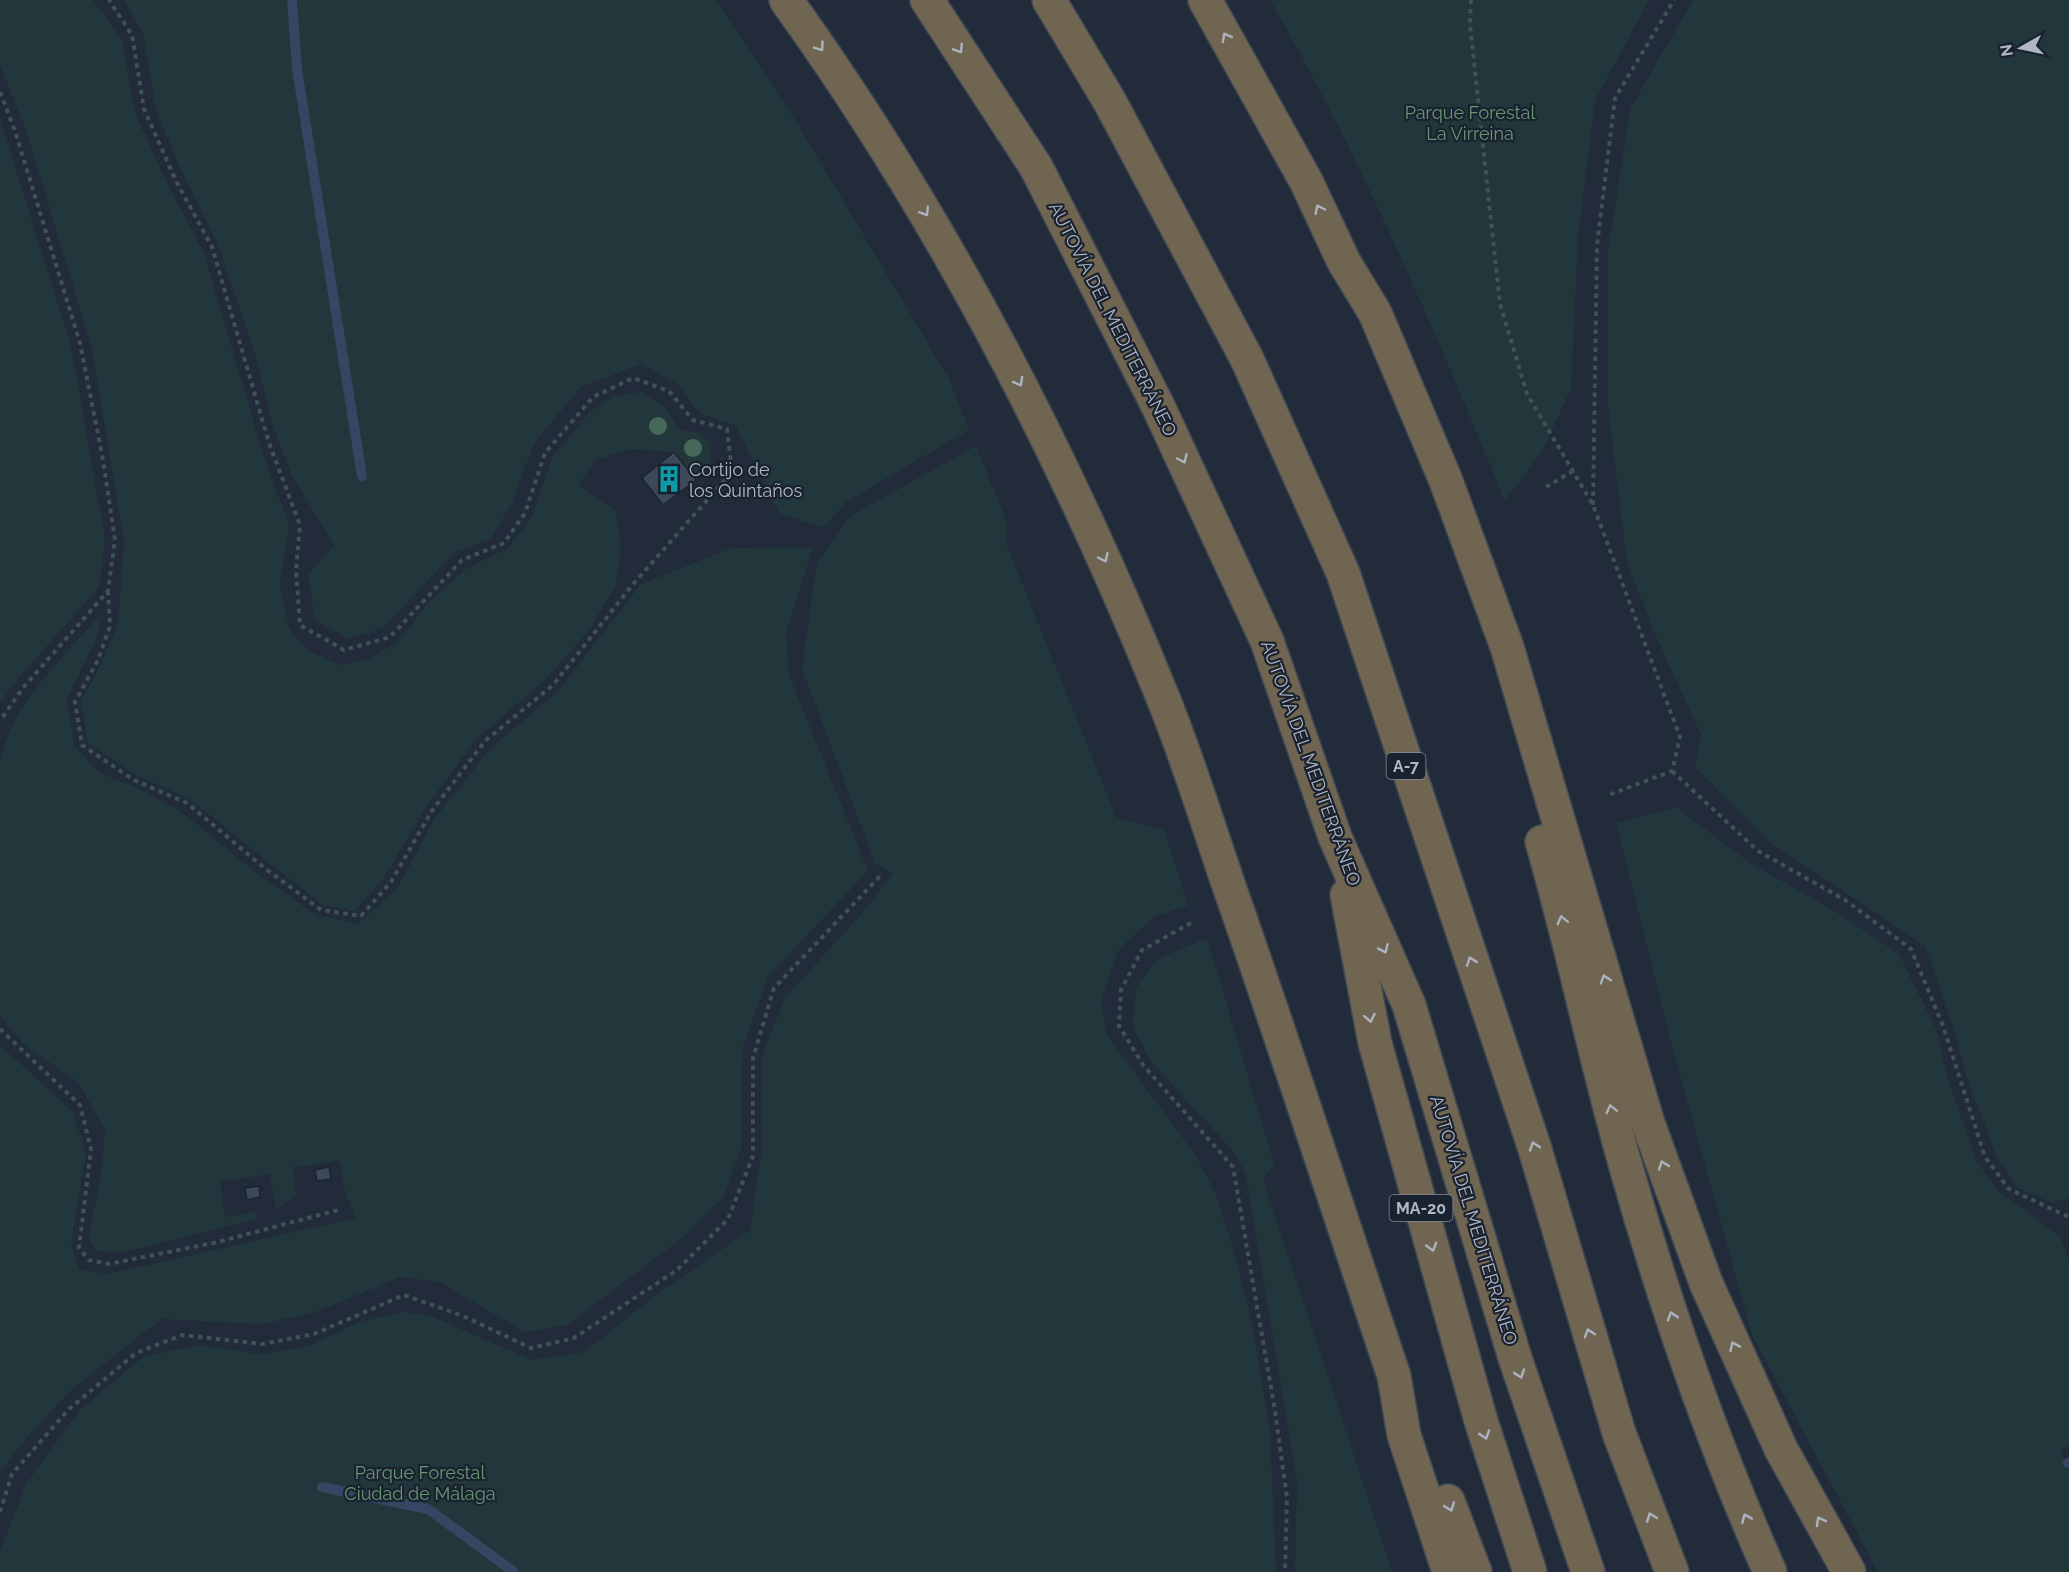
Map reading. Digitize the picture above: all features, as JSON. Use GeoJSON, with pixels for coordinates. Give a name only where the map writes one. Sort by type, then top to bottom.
{"type":"FeatureCollection","features":[{"type":"Feature","properties":{"kind":"highway"},"geometry":{"type":"LineString","coordinates":[[786,0],[831,63],[937,230],[1026,395],[1110,572],[1163,697],[1251,950],[1394,1376],[1422,1431],[1475,1572]]}},
{"type":"Feature","properties":{"kind":"highway","name":"AUTOVÍA DEL MEDITERRÁNEO"},"geometry":{"type":"LineString","coordinates":[[927,0],[1036,167],[1158,406],[1267,641],[1335,837],[1409,1005],[1515,1358],[1588,1572]]}},
{"type":"Feature","properties":{"kind":"highway","name":"A-7"},"geometry":{"type":"LineString","coordinates":[[1049,0],[1110,102],[1247,359],[1343,573],[1534,1146],[1619,1433],[1672,1572]]}},
{"type":"Feature","properties":{"kind":"highway"},"geometry":{"type":"LineString","coordinates":[[1205,0],[1306,181],[1344,261],[1375,313],[1446,481],[1507,646],[1648,1123],[1706,1283],[1781,1449],[1849,1572]]}},
{"type":"Feature","properties":{"kind":"highway"},"geometry":{"type":"LineString","coordinates":[[1344,261],[1361,317],[1429,486],[1488,652],[1547,858],[1626,1167],[1684,1352],[1714,1437],[1729,1479],[1770,1572]]}},
{"type":"Feature","properties":{"kind":"highway","name":"MA-20"},"geometry":{"type":"LineString","coordinates":[[1335,837],[1375,1043],[1481,1421],[1530,1572]]}},
{"type":"Feature","properties":{"kind":"highway"},"geometry":{"type":"LineString","coordinates":[[1394,1376],[1404,1435],[1449,1572]]}},
{"type":"Feature","properties":{"kind":"path"},"geometry":{"type":"LineString","coordinates":[[0,93],[15,131],[80,343],[103,460],[115,540],[108,591],[110,626],[98,660],[75,702],[82,745],[134,780],[187,803],[262,866],[321,910],[361,916],[391,882],[431,812],[485,741],[554,685],[634,583],[732,472],[727,429],[693,420],[669,391],[633,378],[593,397],[545,453],[525,513],[504,543],[462,560],[390,637],[344,650],[300,625],[296,571],[300,525],[269,443],[212,247],[176,181],[144,109],[132,35],[109,0]]}},
{"type":"Feature","properties":{"kind":"path"},"geometry":{"type":"LineString","coordinates":[[1471,0],[1470,24],[1500,304],[1527,394],[1593,505],[1680,737],[1672,771]]}},
{"type":"Feature","properties":{"kind":"path"},"geometry":{"type":"LineString","coordinates":[[1593,505],[1597,245],[1615,98],[1674,0]]}},
{"type":"Feature","properties":{"kind":"path"},"geometry":{"type":"LineString","coordinates":[[1546,487],[1573,471]]}},
{"type":"Feature","properties":{"kind":"path"},"geometry":{"type":"LineString","coordinates":[[0,722],[22,690],[108,591]]}},
{"type":"Feature","properties":{"kind":"path"},"geometry":{"type":"LineString","coordinates":[[1606,796],[1672,771]]}},
{"type":"Feature","properties":{"kind":"path"},"geometry":{"type":"LineString","coordinates":[[1672,771],[1758,851],[1845,900],[1911,949],[1943,1026],[1985,1157],[2009,1190],[2069,1216]]}},
{"type":"Feature","properties":{"kind":"path"},"geometry":{"type":"LineString","coordinates":[[0,1512],[12,1474],[69,1409],[136,1353],[182,1335],[262,1344],[314,1334],[404,1295],[463,1316],[531,1348],[574,1338],[677,1269],[729,1219],[753,1156],[753,1058],[774,988],[881,875]]}},
{"type":"Feature","properties":{"kind":"path"},"geometry":{"type":"LineString","coordinates":[[1191,924],[1142,950],[1121,990],[1119,1026],[1143,1065],[1233,1167],[1286,1487],[1285,1572]]}},
{"type":"Feature","properties":{"kind":"path"},"geometry":{"type":"LineString","coordinates":[[0,1029],[80,1105],[91,1149],[80,1248],[89,1260],[109,1264],[218,1242],[338,1210]]}},
{"type":"Feature","properties":{"kind":"green space"},"geometry":{"type":"Polygon","coordinates":[[[0,0],[93,0],[122,39],[135,113],[168,185],[204,253],[262,451],[289,525],[280,585],[289,627],[306,649],[339,665],[369,659],[398,642],[428,603],[466,569],[508,548],[532,517],[553,456],[591,411],[614,396],[641,392],[666,408],[679,430],[699,433],[712,443],[710,464],[696,480],[674,452],[632,449],[595,460],[578,486],[616,511],[621,547],[616,586],[587,633],[545,680],[476,739],[424,810],[384,878],[355,911],[322,905],[191,800],[137,775],[88,744],[81,701],[103,660],[118,624],[124,541],[91,345],[26,130],[0,65],[0,0]]]}},
{"type":"Feature","properties":{"kind":"green space"},"geometry":{"type":"Polygon","coordinates":[[[124,0],[716,0],[799,126],[949,379],[969,430],[846,502],[823,528],[779,513],[735,425],[699,413],[679,385],[642,364],[581,387],[534,443],[511,505],[490,539],[455,552],[383,628],[349,639],[315,620],[308,575],[334,545],[292,476],[273,426],[254,350],[217,242],[176,159],[155,106],[143,34],[124,0]]]}},
{"type":"Feature","properties":{"kind":"green space","name":"Parque Forestal La Virreina"},"geometry":{"type":"Polygon","coordinates":[[[1270,0],[1649,0],[1595,101],[1578,237],[1571,389],[1542,451],[1505,501],[1396,246],[1336,121],[1270,0]]]}},
{"type":"Feature","properties":{"kind":"green space"},"geometry":{"type":"Polygon","coordinates":[[[1693,0],[2069,0],[2069,1198],[2053,1203],[2018,1188],[1996,1155],[1967,1077],[1953,1027],[1925,946],[1767,840],[1695,767],[1701,735],[1655,634],[1627,562],[1608,407],[1608,249],[1631,107],[1693,0]]]}},
{"type":"Feature","properties":{"kind":"green space"},"geometry":{"type":"Polygon","coordinates":[[[0,119],[71,346],[105,539],[99,587],[14,683],[0,704],[0,119]]]}},
{"type":"Feature","properties":{"kind":"green space","name":"Parque Forestal Ciudad de Málaga"},"geometry":{"type":"Polygon","coordinates":[[[976,446],[1008,525],[1006,543],[1116,817],[1164,830],[1188,905],[1153,918],[1119,949],[1101,1001],[1107,1035],[1196,1156],[1214,1190],[1233,1248],[1252,1325],[1270,1430],[1276,1572],[0,1572],[0,1551],[26,1484],[80,1410],[143,1357],[198,1345],[260,1354],[307,1347],[359,1322],[401,1312],[429,1315],[532,1360],[584,1352],[660,1292],[750,1230],[761,1154],[761,1058],[785,998],[856,920],[893,874],[875,863],[802,669],[817,563],[850,516],[976,446]]]}},
{"type":"Feature","properties":{"kind":"green space"},"geometry":{"type":"Polygon","coordinates":[[[813,547],[786,632],[789,675],[868,871],[768,976],[742,1049],[741,1149],[724,1196],[685,1236],[567,1325],[525,1332],[439,1282],[400,1277],[319,1311],[263,1324],[162,1319],[73,1388],[31,1433],[0,1472],[0,1045],[73,1112],[86,1152],[71,1244],[79,1269],[108,1274],[355,1218],[344,1188],[340,1161],[293,1167],[296,1195],[276,1209],[270,1174],[220,1182],[225,1217],[256,1212],[257,1219],[123,1252],[97,1251],[88,1239],[101,1176],[105,1130],[78,1082],[24,1045],[0,1016],[0,763],[15,721],[55,665],[101,614],[97,637],[67,699],[74,745],[98,772],[133,786],[182,812],[255,872],[316,915],[358,924],[398,887],[435,818],[491,748],[558,691],[641,584],[732,548],[813,547]]]}},
{"type":"Feature","properties":{"kind":"green space"},"geometry":{"type":"Polygon","coordinates":[[[1676,807],[1753,865],[1833,910],[1899,954],[1936,1029],[1948,1080],[1976,1160],[1998,1191],[2060,1236],[2069,1260],[2069,1445],[2060,1449],[2069,1471],[2069,1572],[1878,1572],[1752,1335],[1668,1031],[1616,823],[1676,807]]]}},
{"type":"Feature","properties":{"kind":"green space"},"geometry":{"type":"Polygon","coordinates":[[[1207,938],[1274,1164],[1263,1178],[1392,1572],[1295,1572],[1297,1480],[1246,1174],[1234,1152],[1149,1059],[1133,1026],[1136,988],[1156,960],[1207,938]]]}},
{"type":"Feature","properties":{"kind":"building","name":"Cortijo de los Quintaños"},"geometry":{"type":"Polygon","coordinates":[[[674,452],[696,480],[663,505],[642,478],[674,452]]]}},
{"type":"Feature","properties":{"kind":"building"},"geometry":{"type":"Polygon","coordinates":[[[329,1167],[331,1179],[317,1181],[315,1170],[329,1167]]]}},
{"type":"Feature","properties":{"kind":"building"},"geometry":{"type":"Polygon","coordinates":[[[259,1186],[260,1197],[247,1200],[245,1188],[259,1186]]]}},
{"type":"Feature","properties":{"kind":"waterway"},"geometry":{"type":"LineString","coordinates":[[292,0],[297,69],[362,476]]}},
{"type":"Feature","properties":{"kind":"waterway"},"geometry":{"type":"LineString","coordinates":[[322,1487],[428,1509],[514,1572]]}},
{"type":"Feature","properties":{"kind":"place","name":"Cortijo de los Quintaños"},"geometry":{"type":"Point","coordinates":[669,479]}}]}
